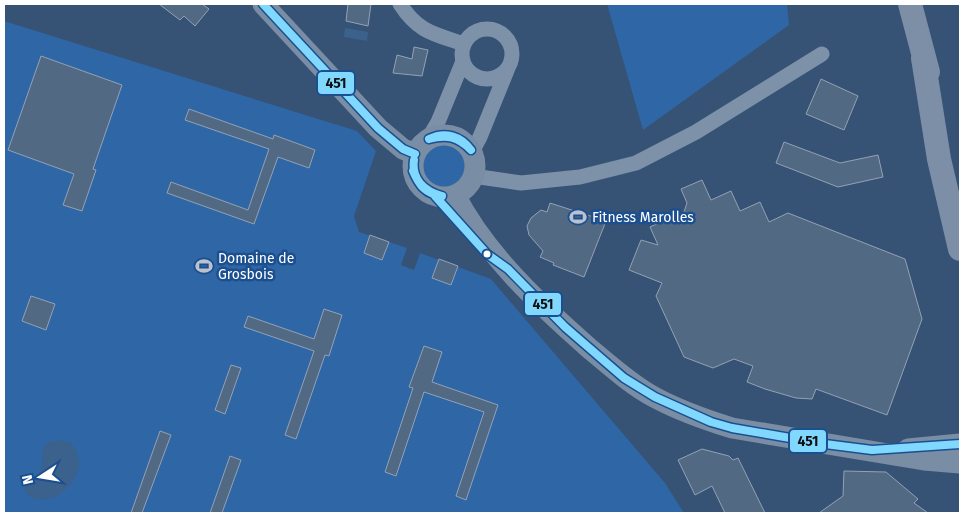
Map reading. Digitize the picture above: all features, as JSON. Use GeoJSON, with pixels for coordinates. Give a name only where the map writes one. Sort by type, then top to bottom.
{"type":"FeatureCollection","features":[{"type":"Feature","properties":{"kind":"main road"},"geometry":{"type":"LineString","coordinates":[[910,4],[923,58],[960,178]]}},
{"type":"Feature","properties":{"kind":"main road"},"geometry":{"type":"LineString","coordinates":[[923,58],[939,159],[960,249]]}},
{"type":"Feature","properties":{"kind":"street"},"geometry":{"type":"LineString","coordinates":[[263,4],[378,128],[403,148],[422,147],[448,135],[466,144],[472,152],[474,160],[473,176],[463,190],[445,195],[423,189],[414,176],[413,169],[422,147],[438,122],[463,61],[464,44],[472,34],[480,30],[497,31],[509,43],[511,51],[510,62],[480,137],[472,152]]}},
{"type":"Feature","properties":{"kind":"street"},"geometry":{"type":"LineString","coordinates":[[400,4],[411,20],[429,32],[464,44]]}},
{"type":"Feature","properties":{"kind":"street"},"geometry":{"type":"LineString","coordinates":[[473,176],[521,183],[580,177],[636,163],[696,132],[822,54]]}},
{"type":"Feature","properties":{"kind":"street"},"geometry":{"type":"LineString","coordinates":[[463,61],[472,74],[486,79],[501,75],[510,62]]}},
{"type":"Feature","properties":{"kind":"street"},"geometry":{"type":"LineString","coordinates":[[445,195],[487,254],[508,269],[565,327],[624,378],[655,397],[711,422],[732,428],[924,460],[959,448]]}},
{"type":"Feature","properties":{"kind":"shaded area"},"geometry":{"type":"Polygon","coordinates":[[[607,4],[787,4],[789,25],[643,130],[607,4]]]}},
{"type":"Feature","properties":{"kind":"shaded area","name":"Domaine de Grosbois"},"geometry":{"type":"Polygon","coordinates":[[[4,21],[357,131],[376,151],[354,216],[359,232],[407,248],[401,265],[414,270],[420,253],[491,279],[665,483],[684,513],[4,513],[4,21]]]}},
{"type":"Feature","properties":{"kind":"shaded area"},"geometry":{"type":"Polygon","coordinates":[[[345,28],[368,32],[367,41],[344,37],[345,28]]]}},
{"type":"Feature","properties":{"kind":"shaded area"},"geometry":{"type":"Polygon","coordinates":[[[440,145],[448,145],[459,151],[465,166],[459,181],[448,187],[440,187],[429,181],[423,170],[423,162],[429,151],[440,145]]]}},
{"type":"Feature","properties":{"kind":"shaded area"},"geometry":{"type":"Polygon","coordinates":[[[58,440],[69,442],[77,454],[79,466],[75,477],[68,487],[58,495],[46,499],[35,499],[26,493],[25,487],[40,472],[46,444],[58,440]]]}},
{"type":"Feature","properties":{"kind":"building"},"geometry":{"type":"Polygon","coordinates":[[[159,4],[202,4],[209,9],[195,26],[184,16],[180,20],[159,4]]]}},
{"type":"Feature","properties":{"kind":"building"},"geometry":{"type":"Polygon","coordinates":[[[348,4],[371,4],[368,26],[346,21],[348,4]]]}},
{"type":"Feature","properties":{"kind":"building"},"geometry":{"type":"Polygon","coordinates":[[[414,47],[428,50],[422,76],[393,73],[397,55],[412,59],[414,47]]]}},
{"type":"Feature","properties":{"kind":"building"},"geometry":{"type":"Polygon","coordinates":[[[41,56],[122,85],[93,169],[96,170],[82,211],[63,205],[74,174],[8,150],[41,56]]]}},
{"type":"Feature","properties":{"kind":"building"},"geometry":{"type":"Polygon","coordinates":[[[821,79],[858,96],[844,130],[806,114],[821,79]]]}},
{"type":"Feature","properties":{"kind":"building"},"geometry":{"type":"Polygon","coordinates":[[[189,109],[273,139],[274,135],[315,150],[309,168],[278,157],[254,224],[167,193],[171,182],[248,210],[269,149],[185,120],[189,109]]]}},
{"type":"Feature","properties":{"kind":"building"},"geometry":{"type":"Polygon","coordinates":[[[784,142],[840,163],[878,155],[883,177],[838,187],[776,163],[784,142]]]}},
{"type":"Feature","properties":{"kind":"building"},"geometry":{"type":"Polygon","coordinates":[[[702,180],[711,200],[731,191],[740,211],[760,202],[769,222],[788,213],[905,259],[922,319],[887,415],[816,389],[812,399],[796,398],[765,389],[747,382],[753,366],[734,359],[713,368],[684,357],[656,296],[662,283],[629,270],[641,240],[658,245],[650,227],[684,212],[687,203],[681,189],[702,180]]]}},
{"type":"Feature","properties":{"kind":"building"},"geometry":{"type":"Polygon","coordinates":[[[550,203],[606,221],[584,277],[553,265],[554,263],[540,257],[543,251],[529,235],[527,226],[531,218],[541,210],[547,212],[550,203]]]}},
{"type":"Feature","properties":{"kind":"building"},"geometry":{"type":"Polygon","coordinates":[[[370,235],[389,242],[382,260],[364,253],[370,235]]]}},
{"type":"Feature","properties":{"kind":"building"},"geometry":{"type":"Polygon","coordinates":[[[439,259],[458,266],[451,285],[432,278],[439,259]]]}},
{"type":"Feature","properties":{"kind":"building"},"geometry":{"type":"Polygon","coordinates":[[[31,296],[55,304],[46,330],[22,321],[31,296]]]}},
{"type":"Feature","properties":{"kind":"building"},"geometry":{"type":"Polygon","coordinates":[[[324,309],[342,315],[329,356],[325,355],[296,439],[285,435],[314,351],[244,327],[248,316],[314,339],[324,309]]]}},
{"type":"Feature","properties":{"kind":"building"},"geometry":{"type":"Polygon","coordinates":[[[424,346],[442,352],[432,382],[498,405],[466,500],[456,496],[484,412],[424,392],[396,476],[385,472],[413,388],[409,387],[424,346]]]}},
{"type":"Feature","properties":{"kind":"building"},"geometry":{"type":"Polygon","coordinates":[[[231,365],[241,368],[225,414],[215,410],[231,365]]]}},
{"type":"Feature","properties":{"kind":"building"},"geometry":{"type":"Polygon","coordinates":[[[160,431],[171,435],[142,513],[131,513],[160,431]]]}},
{"type":"Feature","properties":{"kind":"building"},"geometry":{"type":"Polygon","coordinates":[[[702,449],[729,456],[733,460],[738,458],[765,513],[725,513],[712,486],[695,495],[678,460],[702,449]]]}},
{"type":"Feature","properties":{"kind":"building"},"geometry":{"type":"Polygon","coordinates":[[[230,456],[241,460],[222,513],[210,513],[230,456]]]}},
{"type":"Feature","properties":{"kind":"building"},"geometry":{"type":"Polygon","coordinates":[[[844,471],[886,472],[918,499],[914,503],[928,513],[819,513],[843,496],[844,471]]]}},
{"type":"Feature","properties":{"kind":"transit line","name":"451"},"geometry":{"type":"LineString","coordinates":[[263,4],[378,128],[403,149],[415,154]]}},
{"type":"Feature","properties":{"kind":"transit line","name":"451"},"geometry":{"type":"LineString","coordinates":[[429,139],[441,135],[452,136],[458,138],[471,150]]}},
{"type":"Feature","properties":{"kind":"transit line","name":"451"},"geometry":{"type":"LineString","coordinates":[[429,139],[441,137],[457,139],[471,150]]}},
{"type":"Feature","properties":{"kind":"transit line","name":"451"},"geometry":{"type":"LineString","coordinates":[[414,160],[415,173],[420,183],[430,191],[442,196]]}},
{"type":"Feature","properties":{"kind":"transit line","name":"451"},"geometry":{"type":"LineString","coordinates":[[413,171],[423,188],[431,193],[442,196]]}},
{"type":"Feature","properties":{"kind":"transit line","name":"451"},"geometry":{"type":"LineString","coordinates":[[435,196],[487,254],[508,269],[565,327],[624,378],[655,397],[711,422],[732,428],[825,444],[872,450],[960,444]]}},
{"type":"Feature","properties":{"kind":"place","name":"Fitness Marolles"},"geometry":{"type":"Point","coordinates":[578,217]}},
{"type":"Feature","properties":{"kind":"place","name":"Domaine de Grosbois"},"geometry":{"type":"Point","coordinates":[204,266]}}]}
